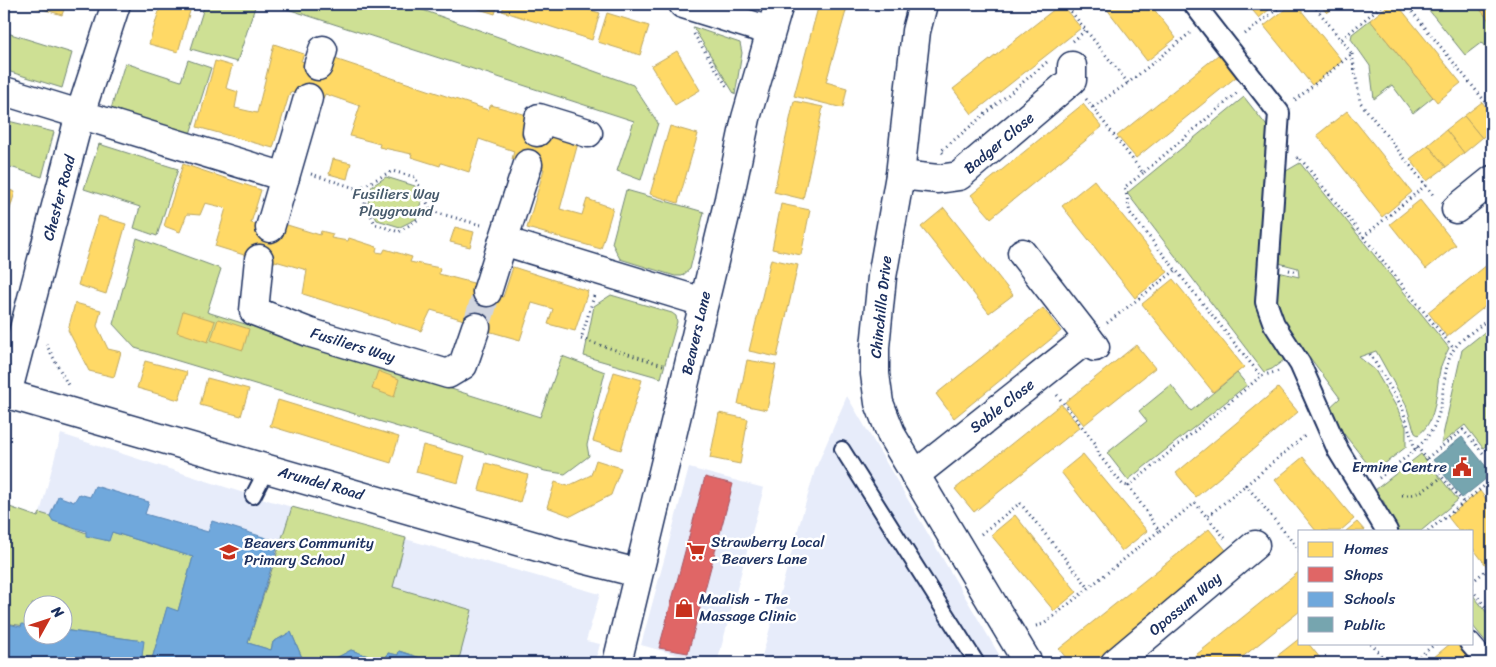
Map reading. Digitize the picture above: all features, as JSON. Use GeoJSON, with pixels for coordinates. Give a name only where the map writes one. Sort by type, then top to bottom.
{"type":"FeatureCollection","features":[{"type":"Feature","properties":{"kind":"street","name":"Chester Road"},"geometry":{"type":"LineString","coordinates":[[6,393],[29,313],[80,114],[116,4]]}},
{"type":"Feature","properties":{"kind":"street","name":"Beavers Lane"},"geometry":{"type":"LineString","coordinates":[[617,663],[703,302],[730,199],[746,118],[779,4]]}},
{"type":"Feature","properties":{"kind":"street","name":"Chinchilla Drive"},"geometry":{"type":"LineString","coordinates":[[923,4],[916,31],[900,175],[882,277],[875,347],[875,374],[879,403],[892,436],[1006,630],[1028,663]]}},
{"type":"Feature","properties":{"kind":"street"},"geometry":{"type":"LineString","coordinates":[[1194,4],[1279,113],[1266,302],[1274,324],[1300,364],[1338,450],[1386,530]]}},
{"type":"Feature","properties":{"kind":"street"},"geometry":{"type":"LineString","coordinates":[[687,16],[770,31]]}},
{"type":"Feature","properties":{"kind":"street","name":"Badger Close"},"geometry":{"type":"LineString","coordinates":[[900,175],[943,179],[959,176],[1072,73]]}},
{"type":"Feature","properties":{"kind":"street"},"geometry":{"type":"LineString","coordinates":[[4,91],[286,172]]}},
{"type":"Feature","properties":{"kind":"street"},"geometry":{"type":"LineString","coordinates":[[270,228],[308,98]]}},
{"type":"Feature","properties":{"kind":"street"},"geometry":{"type":"LineString","coordinates":[[536,132],[539,118],[588,134]]}},
{"type":"Feature","properties":{"kind":"street"},"geometry":{"type":"LineString","coordinates":[[487,292],[528,164]]}},
{"type":"Feature","properties":{"kind":"street"},"geometry":{"type":"LineString","coordinates":[[1456,209],[1492,180]]}},
{"type":"Feature","properties":{"kind":"street"},"geometry":{"type":"LineString","coordinates":[[505,237],[601,271],[703,302]]}},
{"type":"Feature","properties":{"kind":"street"},"geometry":{"type":"LineString","coordinates":[[1022,253],[1092,342]]}},
{"type":"Feature","properties":{"kind":"street","name":"Fusiliers Way"},"geometry":{"type":"LineString","coordinates":[[259,259],[254,312],[311,333],[448,374],[464,365],[476,327]]}},
{"type":"Feature","properties":{"kind":"street","name":"Sable Close"},"geometry":{"type":"LineString","coordinates":[[915,475],[1041,375],[1092,342]]}},
{"type":"Feature","properties":{"kind":"street","name":"Arundel Road"},"geometry":{"type":"LineString","coordinates":[[6,393],[559,553],[638,573]]}},
{"type":"Feature","properties":{"kind":"street","name":"Opossum Way"},"geometry":{"type":"LineString","coordinates":[[1115,663],[1248,551]]}},
{"type":"Feature","properties":{"kind":"street"},"geometry":{"type":"LineString","coordinates":[[1471,644],[1487,663]]}},
{"type":"Feature","properties":{"kind":"lane"},"geometry":{"type":"LineString","coordinates":[[842,449],[977,663]]}},
{"type":"Feature","properties":{"kind":"lane"},"geometry":{"type":"LineString","coordinates":[[253,496],[268,468]]}},
{"type":"Feature","properties":{"kind":"path"},"geometry":{"type":"LineString","coordinates":[[1065,4],[1128,83]]}},
{"type":"Feature","properties":{"kind":"path"},"geometry":{"type":"LineString","coordinates":[[1227,48],[1284,4]]}},
{"type":"Feature","properties":{"kind":"path"},"geometry":{"type":"LineString","coordinates":[[1313,4],[1342,38],[1352,54],[1360,102],[1436,198],[1456,209]]}},
{"type":"Feature","properties":{"kind":"path"},"geometry":{"type":"LineString","coordinates":[[1342,38],[1383,4]]}},
{"type":"Feature","properties":{"kind":"path"},"geometry":{"type":"LineString","coordinates":[[1406,4],[1492,110]]}},
{"type":"Feature","properties":{"kind":"path"},"geometry":{"type":"LineString","coordinates":[[687,16],[746,118]]}},
{"type":"Feature","properties":{"kind":"path"},"geometry":{"type":"LineString","coordinates":[[1092,107],[1128,83],[1206,20]]}},
{"type":"Feature","properties":{"kind":"path"},"geometry":{"type":"LineString","coordinates":[[1279,113],[1352,54]]}},
{"type":"Feature","properties":{"kind":"path"},"geometry":{"type":"LineString","coordinates":[[1072,73],[1092,107],[1143,173]]}},
{"type":"Feature","properties":{"kind":"path"},"geometry":{"type":"LineString","coordinates":[[1252,80],[1125,187],[1130,213],[1261,376]]}},
{"type":"Feature","properties":{"kind":"path"},"geometry":{"type":"LineString","coordinates":[[1276,169],[1286,168],[1299,157],[1454,349]]}},
{"type":"Feature","properties":{"kind":"path"},"geometry":{"type":"LineString","coordinates":[[286,172],[358,189],[392,171],[415,177],[431,211],[505,237]]}},
{"type":"Feature","properties":{"kind":"path"},"geometry":{"type":"LineString","coordinates":[[1363,237],[1426,185]]}},
{"type":"Feature","properties":{"kind":"path"},"geometry":{"type":"LineString","coordinates":[[358,189],[375,224],[399,232],[431,211]]}},
{"type":"Feature","properties":{"kind":"path"},"geometry":{"type":"LineString","coordinates":[[1092,342],[1176,270]]}},
{"type":"Feature","properties":{"kind":"path"},"geometry":{"type":"LineString","coordinates":[[601,271],[581,339],[687,373]]}},
{"type":"Feature","properties":{"kind":"path"},"geometry":{"type":"LineString","coordinates":[[29,313],[85,416]]}},
{"type":"Feature","properties":{"kind":"path"},"geometry":{"type":"LineString","coordinates":[[1362,492],[1416,448],[1432,430],[1442,406],[1447,371],[1454,349],[1492,317]]}},
{"type":"Feature","properties":{"kind":"path"},"geometry":{"type":"LineString","coordinates":[[1370,354],[1402,407],[1416,448],[1427,458],[1463,502]]}},
{"type":"Feature","properties":{"kind":"path"},"geometry":{"type":"LineString","coordinates":[[1129,486],[1261,376],[1300,364]]}},
{"type":"Feature","properties":{"kind":"path"},"geometry":{"type":"LineString","coordinates":[[1041,375],[1095,442],[1099,455],[1123,485],[1129,486],[1159,531]]}},
{"type":"Feature","properties":{"kind":"path"},"geometry":{"type":"LineString","coordinates":[[1208,516],[1325,418]]}},
{"type":"Feature","properties":{"kind":"path"},"geometry":{"type":"LineString","coordinates":[[1427,458],[1463,430],[1483,453],[1492,445]]}},
{"type":"Feature","properties":{"kind":"path"},"geometry":{"type":"LineString","coordinates":[[1402,495],[1425,491],[1442,477]]}},
{"type":"Feature","properties":{"kind":"path"},"geometry":{"type":"LineString","coordinates":[[1429,530],[1488,483],[1492,489]]}},
{"type":"Feature","properties":{"kind":"path"},"geometry":{"type":"LineString","coordinates":[[1246,485],[1298,549]]}},
{"type":"Feature","properties":{"kind":"path"},"geometry":{"type":"LineString","coordinates":[[959,551],[1020,503],[1089,588]]}},
{"type":"Feature","properties":{"kind":"path"},"geometry":{"type":"LineString","coordinates":[[1006,630],[1044,624],[1195,503],[1248,551]]}},
{"type":"Feature","properties":{"kind":"path"},"geometry":{"type":"LineString","coordinates":[[1474,580],[1489,568]]}},
{"type":"Feature","properties":{"kind":"path"},"geometry":{"type":"LineString","coordinates":[[1474,592],[1492,615]]}},
{"type":"Feature","properties":{"kind":"path"},"geometry":{"type":"LineString","coordinates":[[1372,644],[1387,663]]}},
{"type":"Feature","properties":{"kind":"path"},"geometry":{"type":"LineString","coordinates":[[1412,663],[1435,644]]}},
{"type":"Feature","properties":{"kind":"shaded area"},"geometry":{"type":"Polygon","coordinates":[[[847,396],[1004,663],[760,663],[815,470],[847,396]]]}},
{"type":"Feature","properties":{"kind":"shaded area","name":"Beavers Community Primary School"},"geometry":{"type":"Polygon","coordinates":[[[61,434],[253,496],[600,594],[586,641],[600,644],[595,663],[4,663],[4,505],[39,517],[61,434]]]}},
{"type":"Feature","properties":{"kind":"shaded area"},"geometry":{"type":"Polygon","coordinates":[[[689,468],[764,488],[717,663],[707,663],[641,645],[689,468]]]}},
{"type":"Feature","properties":{"kind":"green space"},"geometry":{"type":"Polygon","coordinates":[[[205,4],[256,4],[237,62],[191,49],[205,4]]]}},
{"type":"Feature","properties":{"kind":"green space"},"geometry":{"type":"Polygon","coordinates":[[[272,4],[406,4],[633,85],[658,123],[641,180],[617,171],[634,121],[272,4]]]}},
{"type":"Feature","properties":{"kind":"green space"},"geometry":{"type":"Polygon","coordinates":[[[1424,4],[1476,4],[1492,24],[1492,50],[1490,52],[1482,42],[1465,55],[1424,4]]]}},
{"type":"Feature","properties":{"kind":"green space"},"geometry":{"type":"Polygon","coordinates":[[[1370,20],[1433,97],[1413,113],[1392,85],[1374,99],[1370,66],[1351,39],[1352,34],[1370,20]]]}},
{"type":"Feature","properties":{"kind":"green space"},"geometry":{"type":"Polygon","coordinates":[[[693,27],[740,43],[742,53],[735,95],[693,27]]]}},
{"type":"Feature","properties":{"kind":"green space"},"geometry":{"type":"Polygon","coordinates":[[[4,32],[72,53],[62,88],[4,70],[4,32]]]}},
{"type":"Feature","properties":{"kind":"green space"},"geometry":{"type":"Polygon","coordinates":[[[188,60],[211,68],[190,134],[111,109],[125,63],[181,81],[188,60]]]}},
{"type":"Feature","properties":{"kind":"green space"},"geometry":{"type":"Polygon","coordinates":[[[1244,97],[1266,125],[1271,136],[1259,308],[1288,357],[1272,369],[1264,372],[1127,193],[1244,97]]]}},
{"type":"Feature","properties":{"kind":"green space"},"geometry":{"type":"Polygon","coordinates":[[[4,120],[54,132],[42,177],[4,165],[4,120]]]}},
{"type":"Feature","properties":{"kind":"green space"},"geometry":{"type":"Polygon","coordinates":[[[99,144],[178,169],[157,236],[134,228],[140,207],[84,189],[99,144]]]}},
{"type":"Feature","properties":{"kind":"green space"},"geometry":{"type":"Polygon","coordinates":[[[1300,163],[1449,348],[1441,366],[1430,421],[1418,435],[1415,433],[1406,405],[1376,351],[1359,357],[1375,370],[1406,427],[1406,447],[1374,472],[1326,411],[1340,398],[1279,316],[1274,298],[1274,271],[1299,277],[1298,268],[1275,262],[1281,174],[1300,163]]]}},
{"type":"Feature","properties":{"kind":"green space","name":"Fusiliers Way Playground"},"geometry":{"type":"Polygon","coordinates":[[[386,177],[415,186],[422,199],[416,219],[400,227],[377,220],[368,204],[372,186],[386,177]]]}},
{"type":"Feature","properties":{"kind":"green space"},"geometry":{"type":"Polygon","coordinates":[[[626,190],[704,212],[690,269],[682,276],[675,276],[620,259],[612,243],[626,190]]]}},
{"type":"Feature","properties":{"kind":"green space"},"geometry":{"type":"Polygon","coordinates":[[[137,238],[221,269],[207,312],[540,417],[562,356],[605,372],[587,445],[589,456],[565,474],[545,471],[135,348],[113,324],[137,238]]]}},
{"type":"Feature","properties":{"kind":"green space"},"geometry":{"type":"Polygon","coordinates":[[[611,295],[672,313],[676,316],[677,322],[661,378],[584,356],[594,306],[611,295]]]}},
{"type":"Feature","properties":{"kind":"green space"},"geometry":{"type":"Polygon","coordinates":[[[1492,326],[1492,441],[1483,448],[1465,425],[1441,444],[1462,350],[1492,326]]]}},
{"type":"Feature","properties":{"kind":"green space"},"geometry":{"type":"Polygon","coordinates":[[[1237,373],[1247,385],[1128,480],[1107,453],[1147,421],[1139,411],[1171,385],[1191,411],[1237,373]]]}},
{"type":"Feature","properties":{"kind":"green space"},"geometry":{"type":"Polygon","coordinates":[[[1421,454],[1458,500],[1422,530],[1396,530],[1384,502],[1375,490],[1421,454]]]}},
{"type":"Feature","properties":{"kind":"green space"},"geometry":{"type":"Polygon","coordinates":[[[4,505],[38,517],[40,513],[50,516],[54,521],[108,541],[112,532],[193,557],[178,611],[167,608],[152,659],[142,656],[143,641],[72,631],[72,594],[22,594],[22,626],[4,623],[4,505]]]}},
{"type":"Feature","properties":{"kind":"green space"},"geometry":{"type":"Polygon","coordinates":[[[292,507],[406,538],[393,587],[472,610],[458,663],[436,663],[399,651],[398,655],[388,653],[384,663],[372,663],[373,658],[351,650],[328,661],[303,660],[291,632],[273,642],[271,650],[248,643],[292,507]]]}},
{"type":"Feature","properties":{"kind":"green space"},"geometry":{"type":"Polygon","coordinates":[[[1474,596],[1492,619],[1492,649],[1474,627],[1474,596]]]}},
{"type":"Feature","properties":{"kind":"building: Homes"},"geometry":{"type":"Polygon","coordinates":[[[33,4],[66,4],[62,15],[33,6],[33,4]]]}},
{"type":"Feature","properties":{"kind":"building: Homes"},"geometry":{"type":"Polygon","coordinates":[[[161,4],[192,4],[178,52],[149,44],[161,4]]]}},
{"type":"Feature","properties":{"kind":"building: Homes"},"geometry":{"type":"Polygon","coordinates":[[[463,4],[498,4],[495,14],[463,4]]]}},
{"type":"Feature","properties":{"kind":"building: Homes"},"geometry":{"type":"Polygon","coordinates":[[[505,4],[570,4],[600,13],[592,40],[502,11],[505,4]]]}},
{"type":"Feature","properties":{"kind":"building: Homes"},"geometry":{"type":"Polygon","coordinates":[[[819,4],[848,4],[826,82],[847,88],[843,108],[794,96],[819,4]]]}},
{"type":"Feature","properties":{"kind":"building: Homes"},"geometry":{"type":"Polygon","coordinates":[[[1061,4],[1081,28],[972,114],[953,89],[1061,4]]]}},
{"type":"Feature","properties":{"kind":"building: Homes"},"geometry":{"type":"Polygon","coordinates":[[[1103,4],[1150,4],[1176,38],[1147,61],[1103,4]]]}},
{"type":"Feature","properties":{"kind":"building: Homes"},"geometry":{"type":"Polygon","coordinates":[[[1247,4],[1276,4],[1259,18],[1247,4]]]}},
{"type":"Feature","properties":{"kind":"building: Homes"},"geometry":{"type":"Polygon","coordinates":[[[1292,4],[1296,4],[1342,61],[1312,85],[1264,26],[1292,4]]]}},
{"type":"Feature","properties":{"kind":"building: Homes"},"geometry":{"type":"Polygon","coordinates":[[[1319,4],[1338,4],[1327,13],[1319,4]]]}},
{"type":"Feature","properties":{"kind":"building: Homes"},"geometry":{"type":"Polygon","coordinates":[[[1390,4],[1397,4],[1461,83],[1437,102],[1370,20],[1390,4]]]}},
{"type":"Feature","properties":{"kind":"building: Homes"},"geometry":{"type":"Polygon","coordinates":[[[1476,4],[1492,4],[1492,24],[1476,4]]]}},
{"type":"Feature","properties":{"kind":"building: Homes"},"geometry":{"type":"Polygon","coordinates":[[[607,13],[649,26],[640,55],[598,42],[607,13]]]}},
{"type":"Feature","properties":{"kind":"building: Homes"},"geometry":{"type":"Polygon","coordinates":[[[274,44],[304,54],[301,61],[329,69],[332,58],[488,110],[491,105],[527,115],[524,128],[578,143],[560,209],[582,215],[587,199],[613,208],[601,249],[527,228],[544,169],[512,159],[514,151],[479,139],[469,172],[441,163],[440,166],[411,157],[412,154],[379,147],[380,144],[350,136],[360,106],[325,94],[322,101],[290,92],[273,148],[197,127],[215,61],[232,66],[226,88],[238,92],[235,108],[257,113],[274,44]]]}},
{"type":"Feature","properties":{"kind":"building: Homes"},"geometry":{"type":"Polygon","coordinates":[[[677,51],[700,90],[675,105],[651,66],[677,51]]]}},
{"type":"Feature","properties":{"kind":"building: Homes"},"geometry":{"type":"Polygon","coordinates":[[[1223,51],[1241,73],[1136,158],[1117,136],[1223,51]]]}},
{"type":"Feature","properties":{"kind":"building: Homes"},"geometry":{"type":"Polygon","coordinates":[[[794,101],[823,107],[803,199],[774,192],[794,101]]]}},
{"type":"Feature","properties":{"kind":"building: Homes"},"geometry":{"type":"Polygon","coordinates":[[[1482,102],[1492,115],[1492,130],[1482,138],[1464,116],[1482,102]]]}},
{"type":"Feature","properties":{"kind":"building: Homes"},"geometry":{"type":"Polygon","coordinates":[[[1083,104],[1102,127],[991,218],[971,195],[1083,104]]]}},
{"type":"Feature","properties":{"kind":"building: Homes"},"geometry":{"type":"Polygon","coordinates":[[[1347,111],[1412,192],[1382,217],[1317,135],[1347,111]]]}},
{"type":"Feature","properties":{"kind":"building: Homes"},"geometry":{"type":"Polygon","coordinates":[[[1464,116],[1482,138],[1464,153],[1446,130],[1464,116]]]}},
{"type":"Feature","properties":{"kind":"building: Homes"},"geometry":{"type":"Polygon","coordinates":[[[670,126],[698,134],[678,203],[650,194],[670,126]]]}},
{"type":"Feature","properties":{"kind":"building: Homes"},"geometry":{"type":"Polygon","coordinates":[[[1446,130],[1464,153],[1446,167],[1428,145],[1446,130]]]}},
{"type":"Feature","properties":{"kind":"building: Homes"},"geometry":{"type":"Polygon","coordinates":[[[1428,145],[1446,167],[1427,181],[1410,159],[1428,145]]]}},
{"type":"Feature","properties":{"kind":"building: Homes"},"geometry":{"type":"Polygon","coordinates":[[[333,159],[351,163],[347,179],[329,174],[333,159]]]}},
{"type":"Feature","properties":{"kind":"building: Homes"},"geometry":{"type":"Polygon","coordinates":[[[183,164],[261,190],[251,223],[282,231],[284,224],[320,235],[321,231],[333,234],[331,238],[348,241],[349,238],[377,247],[376,252],[383,253],[385,249],[412,257],[410,262],[440,268],[439,274],[477,284],[475,289],[503,297],[513,267],[588,291],[575,331],[548,324],[553,309],[532,303],[520,340],[463,324],[464,320],[431,310],[421,331],[303,294],[307,270],[275,261],[273,264],[215,246],[226,208],[205,203],[200,215],[187,214],[180,232],[164,226],[183,164]]]}},
{"type":"Feature","properties":{"kind":"building: Homes"},"geometry":{"type":"Polygon","coordinates":[[[1094,180],[1168,272],[1135,298],[1062,206],[1094,180]]]}},
{"type":"Feature","properties":{"kind":"building: Homes"},"geometry":{"type":"Polygon","coordinates":[[[4,188],[15,192],[4,229],[4,188]]]}},
{"type":"Feature","properties":{"kind":"building: Homes"},"geometry":{"type":"Polygon","coordinates":[[[1420,200],[1456,245],[1426,269],[1390,224],[1420,200]]]}},
{"type":"Feature","properties":{"kind":"building: Homes"},"geometry":{"type":"Polygon","coordinates":[[[781,204],[810,210],[801,255],[772,249],[781,204]]]}},
{"type":"Feature","properties":{"kind":"building: Homes"},"geometry":{"type":"Polygon","coordinates":[[[944,208],[1013,295],[989,313],[921,227],[944,208]]]}},
{"type":"Feature","properties":{"kind":"building: Homes"},"geometry":{"type":"Polygon","coordinates":[[[99,216],[126,224],[106,294],[78,285],[99,216]]]}},
{"type":"Feature","properties":{"kind":"building: Homes"},"geometry":{"type":"Polygon","coordinates":[[[455,227],[474,232],[470,247],[450,242],[455,227]]]}},
{"type":"Feature","properties":{"kind":"building: Homes"},"geometry":{"type":"Polygon","coordinates":[[[771,259],[798,265],[777,357],[749,351],[771,259]]]}},
{"type":"Feature","properties":{"kind":"building: Homes"},"geometry":{"type":"Polygon","coordinates":[[[1492,261],[1492,301],[1447,337],[1428,312],[1492,261]]]}},
{"type":"Feature","properties":{"kind":"building: Homes"},"geometry":{"type":"Polygon","coordinates":[[[1173,279],[1244,367],[1213,392],[1142,304],[1173,279]]]}},
{"type":"Feature","properties":{"kind":"building: Homes"},"geometry":{"type":"Polygon","coordinates":[[[75,303],[101,310],[97,326],[108,349],[121,352],[114,377],[89,371],[68,330],[75,303]]]}},
{"type":"Feature","properties":{"kind":"building: Homes"},"geometry":{"type":"Polygon","coordinates":[[[1043,308],[1061,331],[954,418],[936,394],[1043,308]]]}},
{"type":"Feature","properties":{"kind":"building: Homes"},"geometry":{"type":"Polygon","coordinates":[[[183,311],[215,321],[208,342],[177,332],[183,311]]]}},
{"type":"Feature","properties":{"kind":"building: Homes"},"geometry":{"type":"Polygon","coordinates":[[[218,319],[249,329],[243,350],[211,340],[218,319]]]}},
{"type":"Feature","properties":{"kind":"building: Homes"},"geometry":{"type":"Polygon","coordinates":[[[1136,345],[1155,368],[1084,425],[1065,402],[1136,345]]]}},
{"type":"Feature","properties":{"kind":"building: Homes"},"geometry":{"type":"Polygon","coordinates":[[[747,360],[776,365],[767,410],[738,404],[747,360]]]}},
{"type":"Feature","properties":{"kind":"building: Homes"},"geometry":{"type":"Polygon","coordinates":[[[145,361],[187,372],[179,400],[137,388],[145,361]]]}},
{"type":"Feature","properties":{"kind":"building: Homes"},"geometry":{"type":"Polygon","coordinates":[[[378,371],[399,379],[394,397],[372,389],[378,371]]]}},
{"type":"Feature","properties":{"kind":"building: Homes"},"geometry":{"type":"Polygon","coordinates":[[[614,372],[642,380],[621,450],[593,441],[614,372]]]}},
{"type":"Feature","properties":{"kind":"building: Homes"},"geometry":{"type":"Polygon","coordinates":[[[207,378],[249,389],[241,416],[200,405],[207,378]]]}},
{"type":"Feature","properties":{"kind":"building: Homes"},"geometry":{"type":"Polygon","coordinates":[[[1278,388],[1298,412],[1196,497],[1176,473],[1278,388]]]}},
{"type":"Feature","properties":{"kind":"building: Homes"},"geometry":{"type":"Polygon","coordinates":[[[278,400],[399,437],[391,463],[270,426],[278,400]]]}},
{"type":"Feature","properties":{"kind":"building: Homes"},"geometry":{"type":"Polygon","coordinates":[[[1061,404],[1080,427],[974,512],[955,489],[1061,404]]]}},
{"type":"Feature","properties":{"kind":"building: Homes"},"geometry":{"type":"Polygon","coordinates":[[[719,413],[748,419],[740,464],[710,458],[719,413]]]}},
{"type":"Feature","properties":{"kind":"building: Homes"},"geometry":{"type":"Polygon","coordinates":[[[423,445],[465,456],[458,483],[416,472],[423,445]]]}},
{"type":"Feature","properties":{"kind":"building: Homes"},"geometry":{"type":"Polygon","coordinates":[[[1083,454],[1147,531],[1122,551],[1061,472],[1083,454]]]}},
{"type":"Feature","properties":{"kind":"building: Homes"},"geometry":{"type":"Polygon","coordinates":[[[1303,457],[1354,519],[1341,530],[1315,530],[1275,480],[1303,457]]]}},
{"type":"Feature","properties":{"kind":"building: Homes"},"geometry":{"type":"Polygon","coordinates":[[[596,460],[621,468],[611,495],[571,516],[547,507],[555,482],[568,486],[591,475],[596,460]]]}},
{"type":"Feature","properties":{"kind":"building: Homes"},"geometry":{"type":"Polygon","coordinates":[[[486,463],[528,475],[520,502],[479,490],[486,463]]]}},
{"type":"Feature","properties":{"kind":"building: Homes"},"geometry":{"type":"Polygon","coordinates":[[[1480,491],[1492,507],[1492,573],[1474,550],[1474,530],[1458,530],[1448,517],[1480,491]]]}},
{"type":"Feature","properties":{"kind":"building: Homes"},"geometry":{"type":"Polygon","coordinates":[[[1015,515],[1077,592],[1054,611],[991,535],[1015,515]]]}},
{"type":"Feature","properties":{"kind":"building: Homes"},"geometry":{"type":"Polygon","coordinates":[[[1357,522],[1364,530],[1347,530],[1357,522]]]}},
{"type":"Feature","properties":{"kind":"building: Homes"},"geometry":{"type":"Polygon","coordinates":[[[1209,529],[1229,554],[1092,663],[1070,663],[1059,649],[1209,529]]]}},
{"type":"Feature","properties":{"kind":"building: Homes"},"geometry":{"type":"Polygon","coordinates":[[[1298,573],[1298,613],[1235,663],[1186,663],[1298,573]]]}},
{"type":"Feature","properties":{"kind":"building: Homes"},"geometry":{"type":"Polygon","coordinates":[[[1298,640],[1298,644],[1309,644],[1324,663],[1283,663],[1277,656],[1298,640]]]}},
{"type":"Feature","properties":{"kind":"building: Homes"},"geometry":{"type":"Polygon","coordinates":[[[1450,644],[1458,644],[1473,663],[1427,663],[1450,644]]]}},
{"type":"Feature","properties":{"kind":"building: Shops"},"geometry":{"type":"Polygon","coordinates":[[[705,477],[733,484],[688,653],[659,648],[705,477]]]}},
{"type":"Feature","properties":{"kind":"building: Schools"},"geometry":{"type":"Polygon","coordinates":[[[95,486],[149,502],[145,514],[208,532],[212,521],[279,542],[248,643],[271,650],[273,642],[291,632],[303,660],[319,663],[4,663],[4,623],[21,627],[22,624],[22,644],[72,644],[72,631],[144,641],[142,656],[152,659],[167,607],[178,611],[193,557],[112,532],[109,541],[86,536],[86,531],[53,521],[50,516],[58,496],[74,502],[79,494],[90,497],[95,486]]]}},
{"type":"Feature","properties":{"kind":"building: Schools"},"geometry":{"type":"Polygon","coordinates":[[[351,650],[374,658],[372,663],[327,663],[351,650]]]}},
{"type":"Feature","properties":{"kind":"building: Schools"},"geometry":{"type":"Polygon","coordinates":[[[399,651],[436,663],[384,663],[388,653],[398,655],[399,651]]]}},
{"type":"Feature","properties":{"kind":"building: Public","name":"Ermine Centre"},"geometry":{"type":"Polygon","coordinates":[[[1462,437],[1492,474],[1462,498],[1433,460],[1462,437]]]}},
{"type":"Feature","properties":{"kind":"tunnel"},"geometry":{"type":"LineString","coordinates":[[476,327],[487,292]]}},
{"type":"Feature","properties":{"kind":"place","name":"Ermine Centre"},"geometry":{"type":"Point","coordinates":[1462,467]}},
{"type":"Feature","properties":{"kind":"place","name":"Strawberry Local - Beavers Lane"},"geometry":{"type":"Point","coordinates":[696,551]}},
{"type":"Feature","properties":{"kind":"place","name":"Beavers Community Primary School"},"geometry":{"type":"Point","coordinates":[229,552]}},
{"type":"Feature","properties":{"kind":"place","name":"Maalish - The Massage Clinic"},"geometry":{"type":"Point","coordinates":[684,608]}}]}
